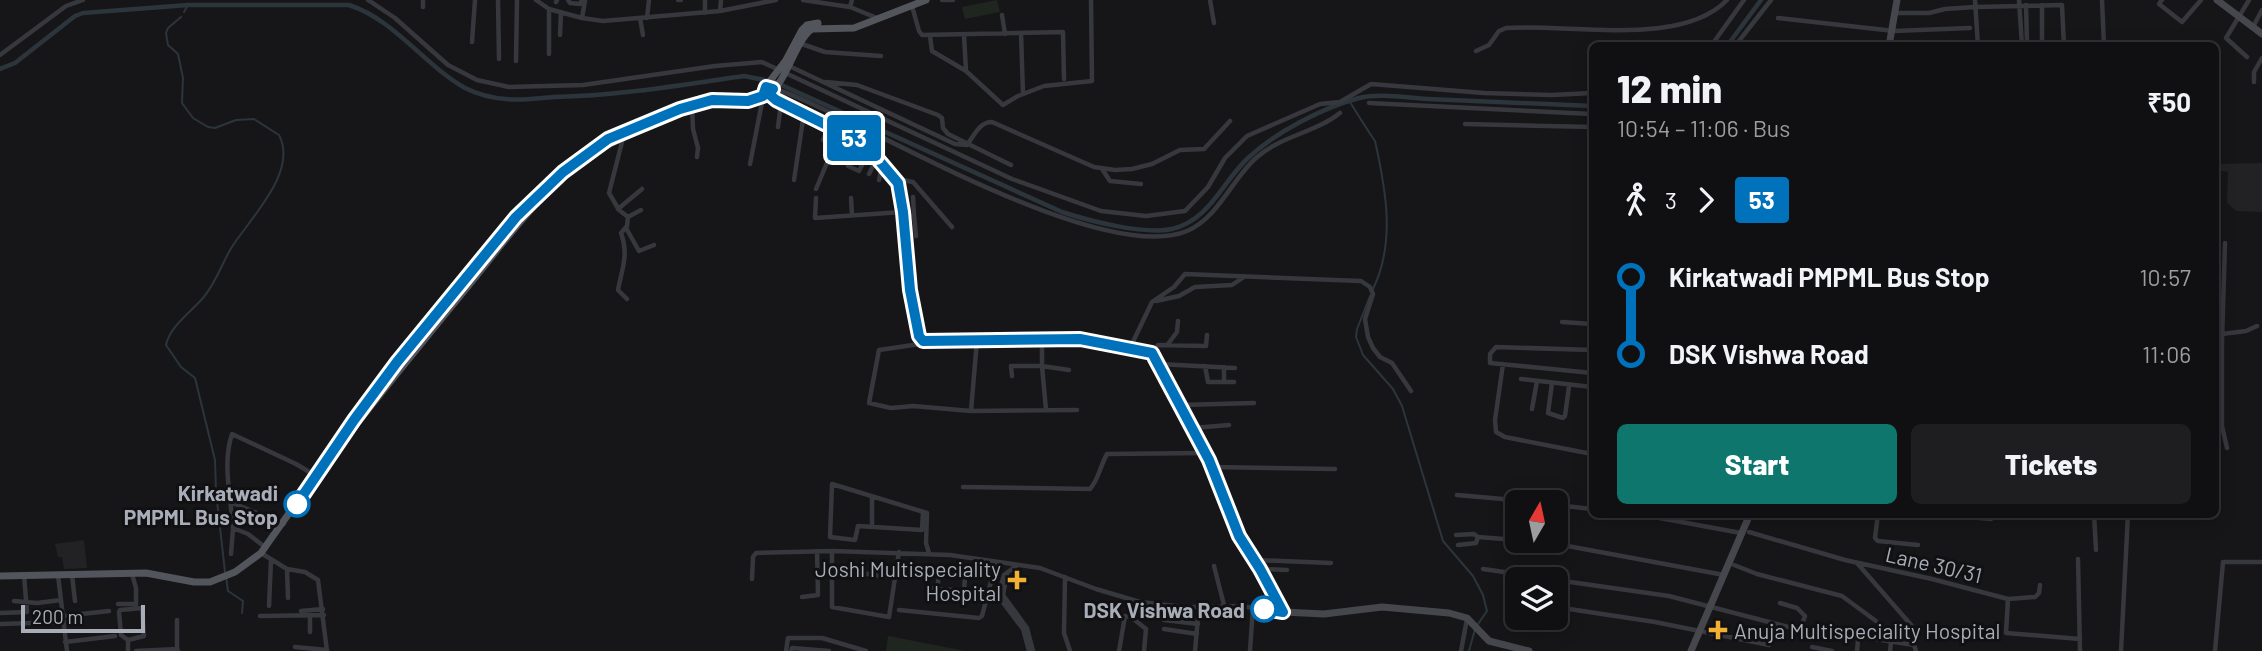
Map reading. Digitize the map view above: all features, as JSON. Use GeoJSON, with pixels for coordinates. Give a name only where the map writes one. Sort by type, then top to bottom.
{"type":"FeatureCollection","features":[{"type":"Feature","properties":{"kind":"main road"},"geometry":{"type":"LineString","coordinates":[[345,436],[397,362],[516,217],[571,164],[598,145],[660,117],[716,99],[748,101],[768,92],[793,53],[802,30],[815,23],[860,26],[926,0]]}},
{"type":"Feature","properties":{"kind":"main road"},"geometry":{"type":"LineString","coordinates":[[0,576],[132,573],[209,582],[235,572],[263,550],[345,436],[532,208],[578,165],[605,146],[690,107]]}},
{"type":"Feature","properties":{"kind":"street"},"geometry":{"type":"LineString","coordinates":[[0,55],[66,6],[83,0]]}},
{"type":"Feature","properties":{"kind":"street"},"geometry":{"type":"LineString","coordinates":[[368,0],[395,18],[448,65],[467,76],[493,85],[583,85],[762,62],[822,82],[955,144],[967,145]]}},
{"type":"Feature","properties":{"kind":"street"},"geometry":{"type":"LineString","coordinates":[[423,0],[423,7]]}},
{"type":"Feature","properties":{"kind":"street"},"geometry":{"type":"LineString","coordinates":[[472,42],[475,0]]}},
{"type":"Feature","properties":{"kind":"street"},"geometry":{"type":"LineString","coordinates":[[498,0],[499,59]]}},
{"type":"Feature","properties":{"kind":"street"},"geometry":{"type":"LineString","coordinates":[[516,61],[517,0]]}},
{"type":"Feature","properties":{"kind":"street"},"geometry":{"type":"LineString","coordinates":[[536,0],[549,9],[603,21],[705,13],[748,2],[776,0]]}},
{"type":"Feature","properties":{"kind":"street"},"geometry":{"type":"LineString","coordinates":[[568,0],[569,3],[580,4],[584,0]]}},
{"type":"Feature","properties":{"kind":"street"},"geometry":{"type":"LineString","coordinates":[[582,18],[584,0]]}},
{"type":"Feature","properties":{"kind":"street"},"geometry":{"type":"LineString","coordinates":[[647,18],[649,0]]}},
{"type":"Feature","properties":{"kind":"street"},"geometry":{"type":"LineString","coordinates":[[705,0],[705,13]]}},
{"type":"Feature","properties":{"kind":"street"},"geometry":{"type":"LineString","coordinates":[[720,11],[721,0]]}},
{"type":"Feature","properties":{"kind":"street"},"geometry":{"type":"LineString","coordinates":[[803,0],[850,7],[879,19]]}},
{"type":"Feature","properties":{"kind":"street"},"geometry":{"type":"LineString","coordinates":[[850,7],[852,0]]}},
{"type":"Feature","properties":{"kind":"street"},"geometry":{"type":"LineString","coordinates":[[943,0],[953,0]]}},
{"type":"Feature","properties":{"kind":"street"},"geometry":{"type":"LineString","coordinates":[[930,35],[932,51],[966,71],[1003,105],[1044,86],[1092,81],[1091,0]]}},
{"type":"Feature","properties":{"kind":"street"},"geometry":{"type":"LineString","coordinates":[[1210,0],[1214,23]]}},
{"type":"Feature","properties":{"kind":"street"},"geometry":{"type":"LineString","coordinates":[[1476,51],[1489,45],[1499,31],[1506,28],[1660,28],[1695,22],[1727,0]]}},
{"type":"Feature","properties":{"kind":"street"},"geometry":{"type":"LineString","coordinates":[[1714,42],[1744,0]]}},
{"type":"Feature","properties":{"kind":"street"},"geometry":{"type":"LineString","coordinates":[[1738,42],[1771,0]]}},
{"type":"Feature","properties":{"kind":"street"},"geometry":{"type":"LineString","coordinates":[[1890,42],[1897,0]]}},
{"type":"Feature","properties":{"kind":"street"},"geometry":{"type":"LineString","coordinates":[[1975,0],[1978,42]]}},
{"type":"Feature","properties":{"kind":"street"},"geometry":{"type":"LineString","coordinates":[[2102,0],[2104,42]]}},
{"type":"Feature","properties":{"kind":"street"},"geometry":{"type":"LineString","coordinates":[[2162,0],[2159,4],[2182,22],[2201,0]]}},
{"type":"Feature","properties":{"kind":"street"},"geometry":{"type":"LineString","coordinates":[[2217,0],[2262,34]]}},
{"type":"Feature","properties":{"kind":"street"},"geometry":{"type":"LineString","coordinates":[[2247,57],[2226,38],[2249,0]]}},
{"type":"Feature","properties":{"kind":"street"},"geometry":{"type":"LineString","coordinates":[[914,3],[922,35],[1063,32],[1064,79]]}},
{"type":"Feature","properties":{"kind":"street"},"geometry":{"type":"LineString","coordinates":[[1895,13],[1929,13],[2022,3],[2062,3],[2064,42]]}},
{"type":"Feature","properties":{"kind":"street"},"geometry":{"type":"LineString","coordinates":[[2022,3],[2027,42]]}},
{"type":"Feature","properties":{"kind":"street"},"geometry":{"type":"LineString","coordinates":[[2022,3],[2022,42]]}},
{"type":"Feature","properties":{"kind":"street"},"geometry":{"type":"LineString","coordinates":[[2042,5],[2042,42]]}},
{"type":"Feature","properties":{"kind":"street"},"geometry":{"type":"LineString","coordinates":[[549,9],[549,54]]}},
{"type":"Feature","properties":{"kind":"street"},"geometry":{"type":"LineString","coordinates":[[2253,28],[2262,10]]}},
{"type":"Feature","properties":{"kind":"street"},"geometry":{"type":"LineString","coordinates":[[560,35],[561,12]]}},
{"type":"Feature","properties":{"kind":"street"},"geometry":{"type":"LineString","coordinates":[[1002,15],[1005,34]]}},
{"type":"Feature","properties":{"kind":"street"},"geometry":{"type":"LineString","coordinates":[[640,18],[643,35]]}},
{"type":"Feature","properties":{"kind":"street"},"geometry":{"type":"LineString","coordinates":[[1778,18],[1894,31],[1970,28]]}},
{"type":"Feature","properties":{"kind":"street"},"geometry":{"type":"LineString","coordinates":[[1021,33],[1023,94]]}},
{"type":"Feature","properties":{"kind":"street"},"geometry":{"type":"LineString","coordinates":[[964,35],[966,71]]}},
{"type":"Feature","properties":{"kind":"street"},"geometry":{"type":"LineString","coordinates":[[798,42],[825,52],[881,56]]}},
{"type":"Feature","properties":{"kind":"street"},"geometry":{"type":"LineString","coordinates":[[2254,82],[2254,72],[2262,58]]}},
{"type":"Feature","properties":{"kind":"street"},"geometry":{"type":"LineString","coordinates":[[784,68],[1012,179],[1101,211],[1146,216],[1185,211],[1208,187],[1225,158],[1247,136],[1320,104],[1340,102],[1371,84],[1484,93],[1589,93]]}},
{"type":"Feature","properties":{"kind":"street"},"geometry":{"type":"LineString","coordinates":[[822,82],[857,85],[938,115],[942,118],[943,128],[947,133],[1011,165]]}},
{"type":"Feature","properties":{"kind":"street"},"geometry":{"type":"LineString","coordinates":[[768,92],[781,103],[870,148],[898,183],[910,290],[919,336],[923,341]]}},
{"type":"Feature","properties":{"kind":"street"},"geometry":{"type":"LineString","coordinates":[[768,92],[795,97],[1056,217],[1142,236],[1170,235],[1192,228],[1206,218],[1256,157],[1275,144],[1340,113]]}},
{"type":"Feature","properties":{"kind":"street"},"geometry":{"type":"LineString","coordinates":[[750,164],[768,92]]}},
{"type":"Feature","properties":{"kind":"street"},"geometry":{"type":"LineString","coordinates":[[778,127],[781,103]]}},
{"type":"Feature","properties":{"kind":"street"},"geometry":{"type":"LineString","coordinates":[[1370,103],[1589,114]]}},
{"type":"Feature","properties":{"kind":"street"},"geometry":{"type":"LineString","coordinates":[[690,107],[698,148],[697,157]]}},
{"type":"Feature","properties":{"kind":"street"},"geometry":{"type":"LineString","coordinates":[[794,180],[804,113]]}},
{"type":"Feature","properties":{"kind":"street"},"geometry":{"type":"LineString","coordinates":[[967,145],[974,133],[986,122],[992,122],[1102,169],[1132,169],[1180,150],[1204,149],[1230,121]]}},
{"type":"Feature","properties":{"kind":"street"},"geometry":{"type":"LineString","coordinates":[[1465,124],[1589,127]]}},
{"type":"Feature","properties":{"kind":"street"},"geometry":{"type":"LineString","coordinates":[[823,140],[829,125]]}},
{"type":"Feature","properties":{"kind":"street"},"geometry":{"type":"LineString","coordinates":[[816,189],[841,131]]}},
{"type":"Feature","properties":{"kind":"street"},"geometry":{"type":"LineString","coordinates":[[624,137],[609,193],[618,209],[628,217]]}},
{"type":"Feature","properties":{"kind":"street"},"geometry":{"type":"LineString","coordinates":[[848,166],[859,171],[870,148]]}},
{"type":"Feature","properties":{"kind":"street"},"geometry":{"type":"LineString","coordinates":[[869,174],[877,157]]}},
{"type":"Feature","properties":{"kind":"street"},"geometry":{"type":"LineString","coordinates":[[879,180],[883,164]]}},
{"type":"Feature","properties":{"kind":"street"},"geometry":{"type":"LineString","coordinates":[[1102,169],[1110,181],[1141,184]]}},
{"type":"Feature","properties":{"kind":"street"},"geometry":{"type":"LineString","coordinates":[[894,178],[913,182],[952,227]]}},
{"type":"Feature","properties":{"kind":"street"},"geometry":{"type":"LineString","coordinates":[[618,209],[642,189]]}},
{"type":"Feature","properties":{"kind":"street"},"geometry":{"type":"LineString","coordinates":[[913,197],[916,236]]}},
{"type":"Feature","properties":{"kind":"street"},"geometry":{"type":"LineString","coordinates":[[816,198],[815,218],[914,215]]}},
{"type":"Feature","properties":{"kind":"street"},"geometry":{"type":"LineString","coordinates":[[851,198],[852,215]]}},
{"type":"Feature","properties":{"kind":"street"},"geometry":{"type":"LineString","coordinates":[[628,217],[641,210]]}},
{"type":"Feature","properties":{"kind":"street"},"geometry":{"type":"LineString","coordinates":[[627,299],[618,290],[625,265],[621,233],[626,228],[628,217]]}},
{"type":"Feature","properties":{"kind":"street"},"geometry":{"type":"LineString","coordinates":[[626,228],[639,251],[654,245]]}},
{"type":"Feature","properties":{"kind":"street"},"geometry":{"type":"LineString","coordinates":[[2225,243],[2222,426],[2227,448]]}},
{"type":"Feature","properties":{"kind":"street"},"geometry":{"type":"LineString","coordinates":[[1130,348],[1152,302],[1174,287],[1185,275],[1361,281],[1372,292],[1365,319],[1373,348],[1380,357],[1392,363],[1411,391]]}},
{"type":"Feature","properties":{"kind":"street"},"geometry":{"type":"LineString","coordinates":[[1152,302],[1179,296],[1195,288],[1233,285],[1245,276]]}},
{"type":"Feature","properties":{"kind":"street"},"geometry":{"type":"LineString","coordinates":[[1168,344],[1177,332],[1178,321]]}},
{"type":"Feature","properties":{"kind":"street"},"geometry":{"type":"LineString","coordinates":[[1562,322],[1589,324]]}},
{"type":"Feature","properties":{"kind":"street"},"geometry":{"type":"LineString","coordinates":[[2222,334],[2246,331],[2257,326]]}},
{"type":"Feature","properties":{"kind":"street"},"geometry":{"type":"LineString","coordinates":[[1152,353],[1156,346],[1168,344],[1206,346],[1207,335]]}},
{"type":"Feature","properties":{"kind":"street"},"geometry":{"type":"LineString","coordinates":[[1042,339],[1046,410]]}},
{"type":"Feature","properties":{"kind":"street"},"geometry":{"type":"LineString","coordinates":[[1077,410],[971,411],[913,406],[891,408],[869,403],[879,350],[920,344],[923,341],[1080,339],[1152,353],[1205,453],[1239,536],[1283,612]]}},
{"type":"Feature","properties":{"kind":"street"},"geometry":{"type":"LineString","coordinates":[[971,411],[977,340]]}},
{"type":"Feature","properties":{"kind":"street"},"geometry":{"type":"LineString","coordinates":[[1589,350],[1496,347],[1489,354],[1490,363],[1589,373]]}},
{"type":"Feature","properties":{"kind":"street"},"geometry":{"type":"LineString","coordinates":[[1159,364],[1235,368]]}},
{"type":"Feature","properties":{"kind":"street"},"geometry":{"type":"LineString","coordinates":[[1503,364],[1495,420],[1496,432],[1505,437],[1589,453]]}},
{"type":"Feature","properties":{"kind":"street"},"geometry":{"type":"LineString","coordinates":[[1012,376],[1011,366],[1042,366],[1069,370]]}},
{"type":"Feature","properties":{"kind":"street"},"geometry":{"type":"LineString","coordinates":[[1205,366],[1208,382],[1234,382]]}},
{"type":"Feature","properties":{"kind":"street"},"geometry":{"type":"LineString","coordinates":[[1224,367],[1224,382]]}},
{"type":"Feature","properties":{"kind":"street"},"geometry":{"type":"LineString","coordinates":[[1521,379],[1589,387]]}},
{"type":"Feature","properties":{"kind":"street"},"geometry":{"type":"LineString","coordinates":[[1532,409],[1537,381]]}},
{"type":"Feature","properties":{"kind":"street"},"geometry":{"type":"LineString","coordinates":[[1552,383],[1548,414],[1563,418],[1569,386]]}},
{"type":"Feature","properties":{"kind":"street"},"geometry":{"type":"LineString","coordinates":[[1180,405],[1254,403]]}},
{"type":"Feature","properties":{"kind":"street"},"geometry":{"type":"LineString","coordinates":[[1192,428],[1200,425],[1229,425]]}},
{"type":"Feature","properties":{"kind":"street"},"geometry":{"type":"LineString","coordinates":[[231,554],[233,528],[228,446],[232,434],[316,476]]}},
{"type":"Feature","properties":{"kind":"street"},"geometry":{"type":"LineString","coordinates":[[963,487],[1090,489],[1096,483],[1107,454],[1205,453]]}},
{"type":"Feature","properties":{"kind":"street"},"geometry":{"type":"LineString","coordinates":[[1211,467],[1335,469]]}},
{"type":"Feature","properties":{"kind":"street"},"geometry":{"type":"LineString","coordinates":[[923,512],[922,530],[858,526],[855,540],[830,537],[832,484],[927,513],[926,542],[929,553]]}},
{"type":"Feature","properties":{"kind":"street"},"geometry":{"type":"LineString","coordinates":[[1457,495],[1505,499]]}},
{"type":"Feature","properties":{"kind":"street"},"geometry":{"type":"LineString","coordinates":[[872,497],[872,527]]}},
{"type":"Feature","properties":{"kind":"street"},"geometry":{"type":"LineString","coordinates":[[230,502],[284,524]]}},
{"type":"Feature","properties":{"kind":"street"},"geometry":{"type":"LineString","coordinates":[[1568,506],[1589,509]]}},
{"type":"Feature","properties":{"kind":"street","name":"Lane 30/31"},"geometry":{"type":"LineString","coordinates":[[1661,518],[1746,533],[1856,563],[2008,599],[2006,633],[2080,639]]}},
{"type":"Feature","properties":{"kind":"street"},"geometry":{"type":"LineString","coordinates":[[1713,606],[1734,565],[1751,518]]}},
{"type":"Feature","properties":{"kind":"street"},"geometry":{"type":"LineString","coordinates":[[1878,518],[1875,538],[1878,541],[1918,545]]}},
{"type":"Feature","properties":{"kind":"street"},"geometry":{"type":"LineString","coordinates":[[1980,518],[1991,519]]}},
{"type":"Feature","properties":{"kind":"street"},"geometry":{"type":"LineString","coordinates":[[2094,518],[2096,550]]}},
{"type":"Feature","properties":{"kind":"street"},"geometry":{"type":"LineString","coordinates":[[2122,651],[2128,518]]}},
{"type":"Feature","properties":{"kind":"street"},"geometry":{"type":"LineString","coordinates":[[233,528],[248,534],[271,560],[287,569],[305,572],[318,580],[327,650],[295,647]]}},
{"type":"Feature","properties":{"kind":"street"},"geometry":{"type":"LineString","coordinates":[[1693,651],[1746,533]]}},
{"type":"Feature","properties":{"kind":"street"},"geometry":{"type":"LineString","coordinates":[[1456,535],[1474,534],[1478,537],[1505,539]]}},
{"type":"Feature","properties":{"kind":"street"},"geometry":{"type":"LineString","coordinates":[[1458,545],[1476,543],[1478,537]]}},
{"type":"Feature","properties":{"kind":"street"},"geometry":{"type":"LineString","coordinates":[[1568,546],[1725,575]]}},
{"type":"Feature","properties":{"kind":"street"},"geometry":{"type":"LineString","coordinates":[[802,597],[818,595],[817,551]]}},
{"type":"Feature","properties":{"kind":"street"},"geometry":{"type":"LineString","coordinates":[[832,551],[832,607],[888,617],[900,552]]}},
{"type":"Feature","properties":{"kind":"street"},"geometry":{"type":"LineString","coordinates":[[752,579],[753,558],[756,553],[929,553],[1040,568],[1140,602],[1184,607],[1253,607],[1324,614],[1395,608],[1449,613],[1469,620],[1479,632],[1496,644],[1529,651]]}},
{"type":"Feature","properties":{"kind":"street"},"geometry":{"type":"LineString","coordinates":[[2078,559],[2080,651]]}},
{"type":"Feature","properties":{"kind":"street"},"geometry":{"type":"LineString","coordinates":[[269,606],[271,560]]}},
{"type":"Feature","properties":{"kind":"street"},"geometry":{"type":"LineString","coordinates":[[1255,560],[1331,563]]}},
{"type":"Feature","properties":{"kind":"street"},"geometry":{"type":"LineString","coordinates":[[898,610],[979,618],[982,616],[996,562]]}},
{"type":"Feature","properties":{"kind":"street"},"geometry":{"type":"LineString","coordinates":[[2215,651],[2223,562],[2262,562]]}},
{"type":"Feature","properties":{"kind":"street"},"geometry":{"type":"LineString","coordinates":[[1856,563],[1912,626]]}},
{"type":"Feature","properties":{"kind":"street"},"geometry":{"type":"LineString","coordinates":[[1016,565],[1007,573],[1003,595],[1027,628],[1031,651]]}},
{"type":"Feature","properties":{"kind":"street"},"geometry":{"type":"LineString","coordinates":[[1734,565],[1757,574],[1842,596],[1876,621]]}},
{"type":"Feature","properties":{"kind":"street"},"geometry":{"type":"LineString","coordinates":[[1214,566],[1224,606]]}},
{"type":"Feature","properties":{"kind":"street"},"geometry":{"type":"LineString","coordinates":[[287,569],[288,598]]}},
{"type":"Feature","properties":{"kind":"street"},"geometry":{"type":"LineString","coordinates":[[832,569],[896,578]]}},
{"type":"Feature","properties":{"kind":"street"},"geometry":{"type":"LineString","coordinates":[[1260,569],[1287,570]]}},
{"type":"Feature","properties":{"kind":"street"},"geometry":{"type":"LineString","coordinates":[[1483,569],[1505,572]]}},
{"type":"Feature","properties":{"kind":"street"},"geometry":{"type":"LineString","coordinates":[[118,604],[136,604],[132,573]]}},
{"type":"Feature","properties":{"kind":"street"},"geometry":{"type":"LineString","coordinates":[[58,574],[67,651]]}},
{"type":"Feature","properties":{"kind":"street"},"geometry":{"type":"LineString","coordinates":[[72,574],[75,601]]}},
{"type":"Feature","properties":{"kind":"street"},"geometry":{"type":"LineString","coordinates":[[0,613],[27,612],[24,575]]}},
{"type":"Feature","properties":{"kind":"street"},"geometry":{"type":"LineString","coordinates":[[937,589],[939,575]]}},
{"type":"Feature","properties":{"kind":"street"},"geometry":{"type":"LineString","coordinates":[[964,591],[965,577]]}},
{"type":"Feature","properties":{"kind":"street"},"geometry":{"type":"LineString","coordinates":[[1065,577],[1064,633],[1070,651]]}},
{"type":"Feature","properties":{"kind":"street"},"geometry":{"type":"LineString","coordinates":[[1568,581],[1669,596],[1800,630],[1805,617],[1797,608],[1780,603]]}},
{"type":"Feature","properties":{"kind":"street"},"geometry":{"type":"LineString","coordinates":[[2008,599],[2035,597],[2039,593],[2040,585]]}},
{"type":"Feature","properties":{"kind":"street"},"geometry":{"type":"LineString","coordinates":[[929,588],[988,593]]}},
{"type":"Feature","properties":{"kind":"street"},"geometry":{"type":"LineString","coordinates":[[14,601],[61,600]]}},
{"type":"Feature","properties":{"kind":"street"},"geometry":{"type":"LineString","coordinates":[[1131,617],[1140,602]]}},
{"type":"Feature","properties":{"kind":"street"},"geometry":{"type":"LineString","coordinates":[[1195,651],[1199,606]]}},
{"type":"Feature","properties":{"kind":"street"},"geometry":{"type":"LineString","coordinates":[[1250,651],[1253,607]]}},
{"type":"Feature","properties":{"kind":"street"},"geometry":{"type":"LineString","coordinates":[[142,608],[144,636],[128,640],[121,635],[119,612],[142,608]]}},
{"type":"Feature","properties":{"kind":"street"},"geometry":{"type":"LineString","coordinates":[[1568,609],[1769,645]]}},
{"type":"Feature","properties":{"kind":"street"},"geometry":{"type":"LineString","coordinates":[[0,624],[63,619],[109,611]]}},
{"type":"Feature","properties":{"kind":"street"},"geometry":{"type":"LineString","coordinates":[[301,611],[323,612]]}},
{"type":"Feature","properties":{"kind":"street"},"geometry":{"type":"LineString","coordinates":[[260,616],[310,615],[323,612]]}},
{"type":"Feature","properties":{"kind":"street"},"geometry":{"type":"LineString","coordinates":[[310,615],[310,632]]}},
{"type":"Feature","properties":{"kind":"street"},"geometry":{"type":"LineString","coordinates":[[1119,651],[1125,616],[1131,617],[1146,629],[1144,651]]}},
{"type":"Feature","properties":{"kind":"street"},"geometry":{"type":"LineString","coordinates":[[136,651],[177,650],[177,620]]}},
{"type":"Feature","properties":{"kind":"street"},"geometry":{"type":"LineString","coordinates":[[1164,620],[1198,624]]}},
{"type":"Feature","properties":{"kind":"street"},"geometry":{"type":"LineString","coordinates":[[1461,651],[1469,620]]}},
{"type":"Feature","properties":{"kind":"street"},"geometry":{"type":"LineString","coordinates":[[1164,629],[1197,634]]}},
{"type":"Feature","properties":{"kind":"street"},"geometry":{"type":"LineString","coordinates":[[65,642],[115,636]]}},
{"type":"Feature","properties":{"kind":"street"},"geometry":{"type":"LineString","coordinates":[[829,651],[792,648],[789,651],[788,638],[822,638],[866,651]]}},
{"type":"Feature","properties":{"kind":"street"},"geometry":{"type":"LineString","coordinates":[[1857,651],[1860,638],[1914,645],[1916,651]]}},
{"type":"Feature","properties":{"kind":"street"},"geometry":{"type":"LineString","coordinates":[[128,640],[128,651]]}},
{"type":"Feature","properties":{"kind":"street"},"geometry":{"type":"LineString","coordinates":[[1890,651],[1891,642]]}},
{"type":"Feature","properties":{"kind":"street"},"geometry":{"type":"LineString","coordinates":[[1812,647],[1832,651]]}},
{"type":"Feature","properties":{"kind":"shaded area"},"geometry":{"type":"Polygon","coordinates":[[[997,0],[1000,12],[965,19],[962,7],[997,0]]]}},
{"type":"Feature","properties":{"kind":"shaded area"},"geometry":{"type":"Polygon","coordinates":[[[2262,163],[2262,212],[2236,211],[2227,202],[2228,172],[2219,170],[2219,164],[2262,163]]]}},
{"type":"Feature","properties":{"kind":"shaded area"},"geometry":{"type":"Polygon","coordinates":[[[84,540],[87,568],[64,569],[62,557],[58,557],[55,544],[84,540]]]}},
{"type":"Feature","properties":{"kind":"shaded area"},"geometry":{"type":"Polygon","coordinates":[[[889,636],[965,651],[886,651],[889,636]]]}},
{"type":"Feature","properties":{"kind":"waterway"},"geometry":{"type":"LineString","coordinates":[[1730,42],[1761,0]]}},
{"type":"Feature","properties":{"kind":"waterway"},"geometry":{"type":"LineString","coordinates":[[184,12],[188,5]]}},
{"type":"Feature","properties":{"kind":"waterway"},"geometry":{"type":"LineString","coordinates":[[0,69],[15,63],[75,16],[83,13],[188,5],[349,5],[381,21],[465,88],[485,95],[518,100],[602,95],[744,76],[775,82],[1062,212],[1102,223],[1147,230],[1172,229],[1185,224],[1206,209],[1259,148],[1315,115],[1359,98],[1385,96],[1589,106]]}},
{"type":"Feature","properties":{"kind":"waterway"},"geometry":{"type":"LineString","coordinates":[[181,17],[166,33],[168,45],[178,54],[183,78],[182,103],[193,118],[215,128],[236,120],[254,119],[279,135],[283,150],[282,165],[268,196],[230,250],[207,293],[176,325],[166,345],[181,367],[195,378],[215,460],[225,572]]}},
{"type":"Feature","properties":{"kind":"waterway"},"geometry":{"type":"LineString","coordinates":[[1350,102],[1375,141],[1383,179],[1386,236],[1384,255],[1372,291]]}},
{"type":"Feature","properties":{"kind":"waterway"},"geometry":{"type":"LineString","coordinates":[[1370,296],[1356,337],[1363,355],[1393,389],[1402,406],[1443,541],[1473,576],[1483,595],[1487,611],[1478,624]]}},
{"type":"Feature","properties":{"kind":"waterway"},"geometry":{"type":"LineString","coordinates":[[226,577],[228,591],[243,601],[242,613]]}},
{"type":"Feature","properties":{"kind":"waterway"},"geometry":{"type":"LineString","coordinates":[[1469,651],[1475,629]]}},
{"type":"Feature","properties":{"kind":"bus line","name":"53"},"geometry":{"type":"LineString","coordinates":[[297,504],[397,362],[516,217],[563,172],[608,139],[660,117],[700,102],[726,99],[753,101],[763,96],[766,87],[773,89],[769,94],[776,100],[865,144],[898,183],[910,290],[919,336],[923,341],[1080,339],[1152,353],[1209,460],[1239,536],[1270,585],[1283,612],[1264,609]]}},
{"type":"Feature","properties":{"kind":"place","name":"Kirkatwadi PMPML Bus Stop"},"geometry":{"type":"Point","coordinates":[297,504]}},
{"type":"Feature","properties":{"kind":"place","name":"Joshi Multispeciality Hospital"},"geometry":{"type":"Point","coordinates":[1017,580]}},
{"type":"Feature","properties":{"kind":"place","name":"DSK Vishwa Road"},"geometry":{"type":"Point","coordinates":[1264,609]}},
{"type":"Feature","properties":{"kind":"place","name":"Anuja Multispeciality Hospital"},"geometry":{"type":"Point","coordinates":[1718,630]}}]}
